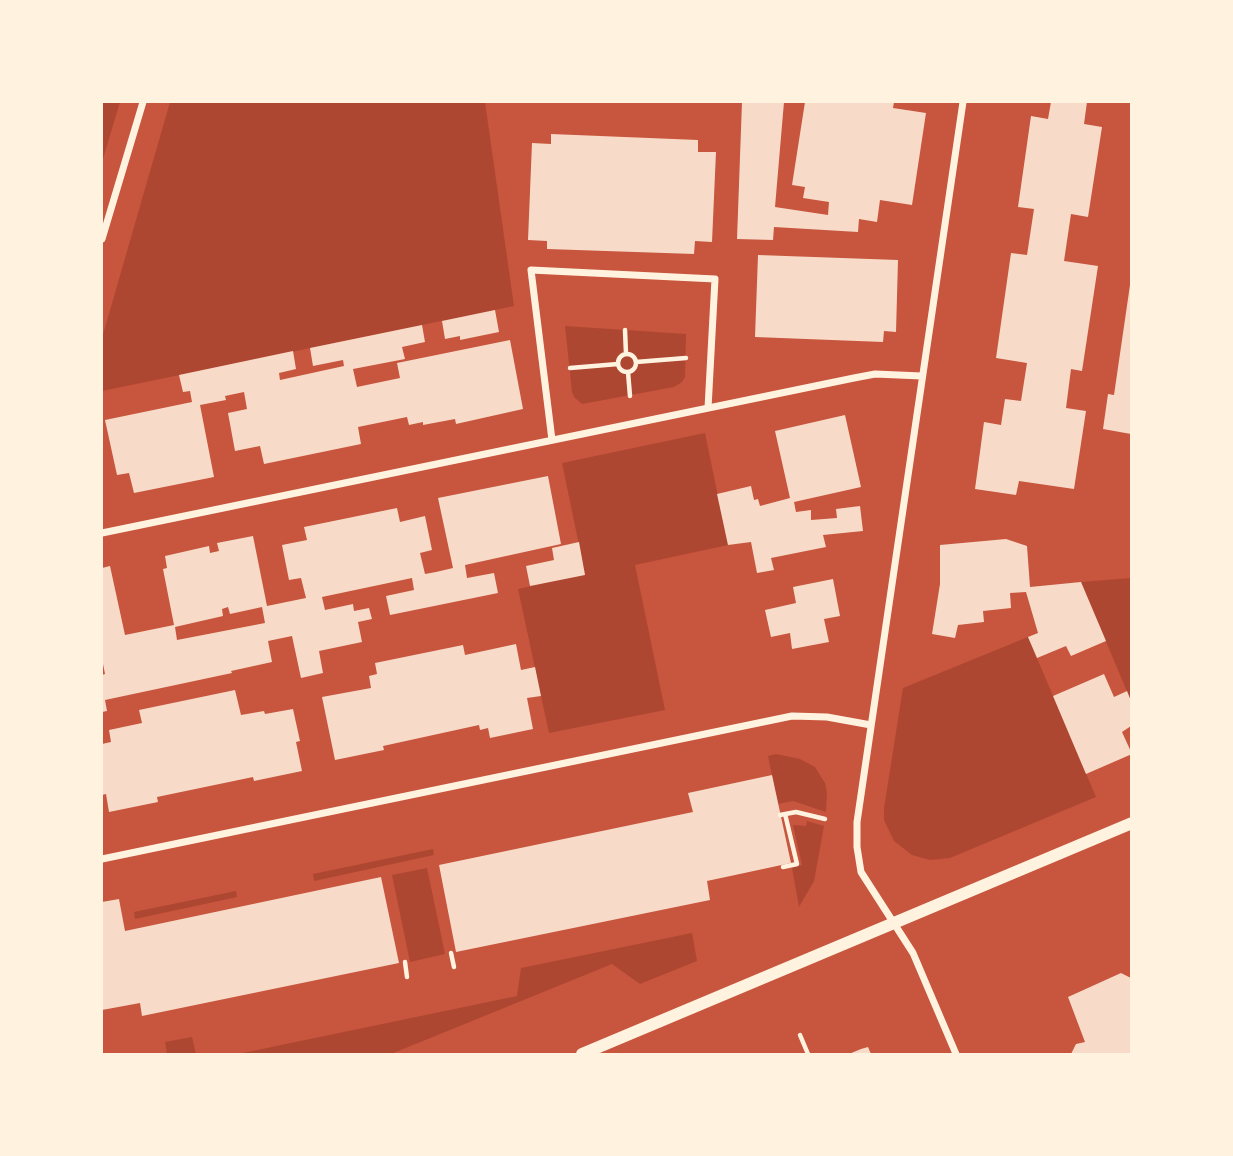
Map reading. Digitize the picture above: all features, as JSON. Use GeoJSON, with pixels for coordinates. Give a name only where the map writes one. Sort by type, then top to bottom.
{"type":"FeatureCollection","features":[{"type":"Feature","properties":{"kind":"street"},"geometry":{"type":"LineString","coordinates":[[102,239],[143,102]]}},
{"type":"Feature","properties":{"kind":"street"},"geometry":{"type":"LineString","coordinates":[[956,1055],[913,953],[861,872],[857,822],[963,102]]}},
{"type":"Feature","properties":{"kind":"street"},"geometry":{"type":"LineString","coordinates":[[552,440],[531,270],[715,279],[708,408]]}},
{"type":"Feature","properties":{"kind":"street"},"geometry":{"type":"LineString","coordinates":[[102,533],[875,374],[922,376]]}},
{"type":"Feature","properties":{"kind":"street"},"geometry":{"type":"LineString","coordinates":[[102,859],[792,716],[827,717],[871,725]]}},
{"type":"Feature","properties":{"kind":"street"},"geometry":{"type":"LineString","coordinates":[[582,1055],[1132,823]]}},
{"type":"Feature","properties":{"kind":"path"},"geometry":{"type":"LineString","coordinates":[[625,330],[626,354]]}},
{"type":"Feature","properties":{"kind":"path"},"geometry":{"type":"LineString","coordinates":[[626,354],[633,356],[636,362],[634,369],[628,372],[621,370],[618,364],[620,357],[626,354]]}},
{"type":"Feature","properties":{"kind":"path"},"geometry":{"type":"LineString","coordinates":[[636,362],[686,358]]}},
{"type":"Feature","properties":{"kind":"path"},"geometry":{"type":"LineString","coordinates":[[570,368],[618,364]]}},
{"type":"Feature","properties":{"kind":"path"},"geometry":{"type":"LineString","coordinates":[[628,372],[630,396]]}},
{"type":"Feature","properties":{"kind":"path"},"geometry":{"type":"LineString","coordinates":[[783,867],[797,864],[783,814],[796,812],[825,819]]}},
{"type":"Feature","properties":{"kind":"path"},"geometry":{"type":"LineString","coordinates":[[450,953],[454,967]]}},
{"type":"Feature","properties":{"kind":"path"},"geometry":{"type":"LineString","coordinates":[[405,962],[407,977]]}},
{"type":"Feature","properties":{"kind":"path"},"geometry":{"type":"LineString","coordinates":[[800,1035],[808,1055]]}},
{"type":"Feature","properties":{"kind":"shaded area"},"geometry":{"type":"Polygon","coordinates":[[[102,102],[120,102],[102,162],[102,102]]]}},
{"type":"Feature","properties":{"kind":"shaded area"},"geometry":{"type":"Polygon","coordinates":[[[170,102],[485,102],[514,306],[102,391],[102,338],[170,102]]]}},
{"type":"Feature","properties":{"kind":"shaded area"},"geometry":{"type":"Polygon","coordinates":[[[565,326],[686,334],[685,377],[674,387],[582,404],[572,392],[565,326]]]}},
{"type":"Feature","properties":{"kind":"shaded area"},"geometry":{"type":"Polygon","coordinates":[[[705,433],[728,545],[635,565],[665,710],[549,733],[518,589],[585,574],[562,463],[705,433]]]}},
{"type":"Feature","properties":{"kind":"shaded area"},"geometry":{"type":"Polygon","coordinates":[[[1131,578],[1131,701],[1081,582],[1131,578]]]}},
{"type":"Feature","properties":{"kind":"shaded area"},"geometry":{"type":"Polygon","coordinates":[[[1028,637],[1096,797],[950,858],[930,860],[912,855],[894,841],[884,820],[903,688],[1028,637]]]}},
{"type":"Feature","properties":{"kind":"shaded area"},"geometry":{"type":"Polygon","coordinates":[[[776,754],[800,759],[815,767],[825,783],[826,812],[793,801],[778,804],[768,756],[776,754]]]}},
{"type":"Feature","properties":{"kind":"shaded area"},"geometry":{"type":"Polygon","coordinates":[[[807,821],[824,826],[814,881],[799,907],[792,868],[802,865],[793,825],[806,826],[807,821]]]}},
{"type":"Feature","properties":{"kind":"shaded area"},"geometry":{"type":"Polygon","coordinates":[[[433,849],[434,855],[314,881],[313,874],[433,849]]]}},
{"type":"Feature","properties":{"kind":"shaded area"},"geometry":{"type":"Polygon","coordinates":[[[427,868],[445,954],[410,962],[392,875],[427,868]]]}},
{"type":"Feature","properties":{"kind":"shaded area"},"geometry":{"type":"Polygon","coordinates":[[[236,891],[237,897],[135,919],[134,912],[236,891]]]}},
{"type":"Feature","properties":{"kind":"shaded area"},"geometry":{"type":"Polygon","coordinates":[[[692,933],[697,961],[640,984],[612,964],[391,1054],[238,1054],[517,996],[521,968],[692,933]]]}},
{"type":"Feature","properties":{"kind":"shaded area"},"geometry":{"type":"Polygon","coordinates":[[[192,1037],[196,1054],[167,1054],[165,1042],[192,1037]]]}},
{"type":"Feature","properties":{"kind":"building"},"geometry":{"type":"Polygon","coordinates":[[[742,102],[784,102],[775,207],[828,215],[829,202],[803,198],[805,187],[792,185],[805,102],[894,102],[893,108],[926,113],[912,205],[880,200],[877,222],[859,219],[858,232],[774,227],[773,240],[737,239],[742,102]]]}},
{"type":"Feature","properties":{"kind":"building"},"geometry":{"type":"Polygon","coordinates":[[[1051,102],[1087,102],[1084,124],[1102,127],[1088,217],[1071,214],[1064,261],[1098,266],[1082,371],[1071,369],[1066,408],[1086,411],[1074,489],[1019,481],[1016,495],[975,489],[984,422],[1001,425],[1005,399],[1021,401],[1027,363],[996,358],[1011,253],[1027,255],[1034,209],[1018,207],[1031,116],[1048,119],[1051,102]]]}},
{"type":"Feature","properties":{"kind":"building"},"geometry":{"type":"Polygon","coordinates":[[[551,134],[698,140],[698,152],[716,152],[712,242],[695,241],[694,254],[547,249],[547,241],[528,240],[532,143],[551,144],[551,134]]]}},
{"type":"Feature","properties":{"kind":"building"},"geometry":{"type":"Polygon","coordinates":[[[758,255],[898,260],[896,332],[884,331],[883,342],[755,337],[758,255]]]}},
{"type":"Feature","properties":{"kind":"building"},"geometry":{"type":"Polygon","coordinates":[[[1130,285],[1131,434],[1103,429],[1108,394],[1114,395],[1130,285]]]}},
{"type":"Feature","properties":{"kind":"building"},"geometry":{"type":"Polygon","coordinates":[[[495,310],[499,332],[460,340],[460,336],[445,339],[442,321],[495,310]]]}},
{"type":"Feature","properties":{"kind":"building"},"geometry":{"type":"Polygon","coordinates":[[[422,325],[425,342],[402,347],[405,359],[353,369],[357,387],[400,378],[397,363],[510,340],[523,409],[456,424],[455,419],[409,425],[407,417],[358,427],[361,444],[264,464],[260,446],[235,451],[228,413],[247,409],[244,392],[225,396],[226,400],[200,405],[214,477],[134,493],[129,473],[117,475],[105,420],[192,402],[190,391],[183,392],[179,375],[293,351],[296,369],[279,373],[280,380],[344,366],[343,360],[313,366],[310,348],[422,325]]]}},
{"type":"Feature","properties":{"kind":"building"},"geometry":{"type":"Polygon","coordinates":[[[845,415],[861,487],[794,502],[796,512],[811,510],[811,520],[837,518],[836,509],[860,506],[863,531],[823,535],[826,547],[771,558],[774,570],[757,573],[751,542],[728,545],[717,494],[751,486],[754,500],[758,499],[760,506],[790,498],[775,431],[845,415]]]}},
{"type":"Feature","properties":{"kind":"building"},"geometry":{"type":"Polygon","coordinates":[[[548,476],[561,544],[465,565],[467,578],[494,573],[498,593],[390,615],[386,596],[414,590],[412,578],[322,597],[325,610],[353,604],[354,611],[369,608],[372,619],[358,622],[362,642],[319,651],[323,673],[301,678],[292,636],[268,641],[272,662],[105,700],[107,711],[102,712],[102,675],[105,674],[102,659],[102,568],[110,566],[125,635],[174,625],[163,569],[167,568],[165,556],[209,546],[210,553],[219,551],[217,543],[253,536],[267,606],[306,598],[301,578],[289,580],[282,545],[307,540],[304,527],[397,508],[400,522],[425,516],[432,550],[420,553],[425,574],[436,572],[453,568],[438,498],[548,476]],[[228,607],[222,609],[223,616],[175,627],[177,640],[265,623],[262,607],[230,614],[228,607]]]}},
{"type":"Feature","properties":{"kind":"building"},"geometry":{"type":"Polygon","coordinates":[[[1006,539],[1027,546],[1030,587],[1081,582],[1106,641],[1071,656],[1066,646],[1037,658],[1028,637],[1038,633],[1026,592],[1010,593],[1011,608],[983,611],[984,622],[958,625],[955,638],[932,634],[940,584],[940,545],[1006,539]]]}},
{"type":"Feature","properties":{"kind":"building"},"geometry":{"type":"Polygon","coordinates":[[[579,542],[585,575],[530,586],[526,566],[554,560],[552,548],[579,542]]]}},
{"type":"Feature","properties":{"kind":"building"},"geometry":{"type":"Polygon","coordinates":[[[833,579],[840,616],[824,619],[829,642],[792,649],[790,633],[771,637],[765,610],[796,603],[793,587],[833,579]]]}},
{"type":"Feature","properties":{"kind":"building"},"geometry":{"type":"Polygon","coordinates":[[[516,644],[521,670],[535,667],[541,696],[527,698],[533,729],[490,738],[488,728],[480,730],[479,725],[383,746],[384,750],[335,760],[322,697],[371,688],[369,676],[377,674],[375,663],[463,645],[465,655],[516,644]]]}},
{"type":"Feature","properties":{"kind":"building"},"geometry":{"type":"Polygon","coordinates":[[[1104,674],[1114,697],[1127,691],[1131,701],[1131,726],[1122,732],[1132,754],[1086,774],[1053,696],[1104,674]]]}},
{"type":"Feature","properties":{"kind":"building"},"geometry":{"type":"Polygon","coordinates":[[[235,690],[241,715],[293,709],[300,741],[296,742],[302,771],[254,781],[253,777],[157,797],[158,802],[109,812],[106,794],[102,795],[102,744],[111,742],[109,730],[142,723],[139,710],[235,690]]]}},
{"type":"Feature","properties":{"kind":"building"},"geometry":{"type":"Polygon","coordinates":[[[772,775],[791,863],[707,881],[710,900],[456,952],[439,865],[693,812],[688,793],[772,775]]]}},
{"type":"Feature","properties":{"kind":"building"},"geometry":{"type":"Polygon","coordinates":[[[381,877],[399,963],[142,1016],[140,1003],[102,1010],[102,902],[119,899],[125,931],[381,877]]]}},
{"type":"Feature","properties":{"kind":"building"},"geometry":{"type":"Polygon","coordinates":[[[1121,973],[1131,978],[1131,1054],[1071,1054],[1076,1044],[1085,1042],[1068,997],[1121,973]]]}},
{"type":"Feature","properties":{"kind":"building"},"geometry":{"type":"Polygon","coordinates":[[[868,1047],[871,1054],[849,1054],[861,1049],[868,1047]]]}}]}
